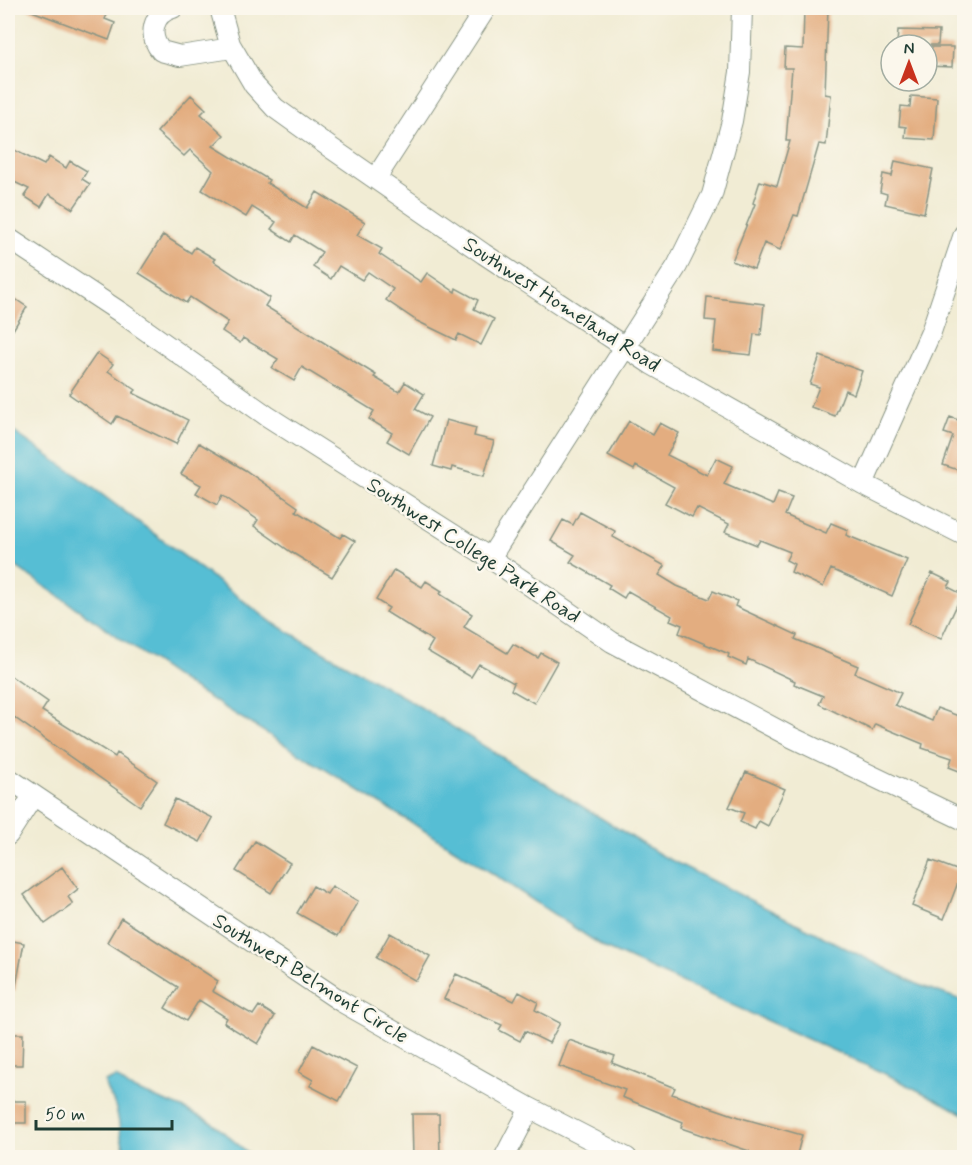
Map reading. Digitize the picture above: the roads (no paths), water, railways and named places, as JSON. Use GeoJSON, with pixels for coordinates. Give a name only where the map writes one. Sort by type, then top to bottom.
{"type":"FeatureCollection","features":[{"type":"Feature","properties":{"kind":"street"},"geometry":{"type":"LineString","coordinates":[[173,8],[160,14],[153,30],[153,39],[161,51],[180,56],[232,48]]}},
{"type":"Feature","properties":{"kind":"street","name":"Southwest Homeland Road"},"geometry":{"type":"LineString","coordinates":[[220,8],[232,48],[254,86],[275,108],[484,254],[651,364],[862,484],[964,535]]}},
{"type":"Feature","properties":{"kind":"street"},"geometry":{"type":"LineString","coordinates":[[376,178],[486,8]]}},
{"type":"Feature","properties":{"kind":"street"},"geometry":{"type":"LineString","coordinates":[[490,558],[624,345],[677,266],[712,195],[732,121],[740,72],[742,8]]}},
{"type":"Feature","properties":{"kind":"street"},"geometry":{"type":"LineString","coordinates":[[862,484],[931,332],[964,234]]}},
{"type":"Feature","properties":{"kind":"street","name":"Southwest College Park Road"},"geometry":{"type":"LineString","coordinates":[[8,238],[120,312],[267,416],[490,558],[612,642],[789,736],[964,820]]}},
{"type":"Feature","properties":{"kind":"street","name":"Southwest Belmont Circle"},"geometry":{"type":"LineString","coordinates":[[8,778],[342,1002],[530,1108],[627,1158]]}},
{"type":"Feature","properties":{"kind":"street"},"geometry":{"type":"LineString","coordinates":[[8,835],[33,796]]}},
{"type":"Feature","properties":{"kind":"street"},"geometry":{"type":"LineString","coordinates":[[504,1158],[530,1108]]}},
{"type":"Feature","properties":{"kind":"water"},"geometry":{"type":"Polygon","coordinates":[[[8,428],[72,472],[273,623],[409,700],[661,855],[919,985],[964,1001],[964,1114],[890,1076],[605,948],[472,860],[185,683],[8,561],[8,428]]]}},
{"type":"Feature","properties":{"kind":"water"},"geometry":{"type":"Polygon","coordinates":[[[116,1077],[130,1088],[180,1107],[211,1122],[253,1157],[129,1157],[123,1144],[113,1100],[105,1085],[105,1082],[116,1077]]]}}]}
